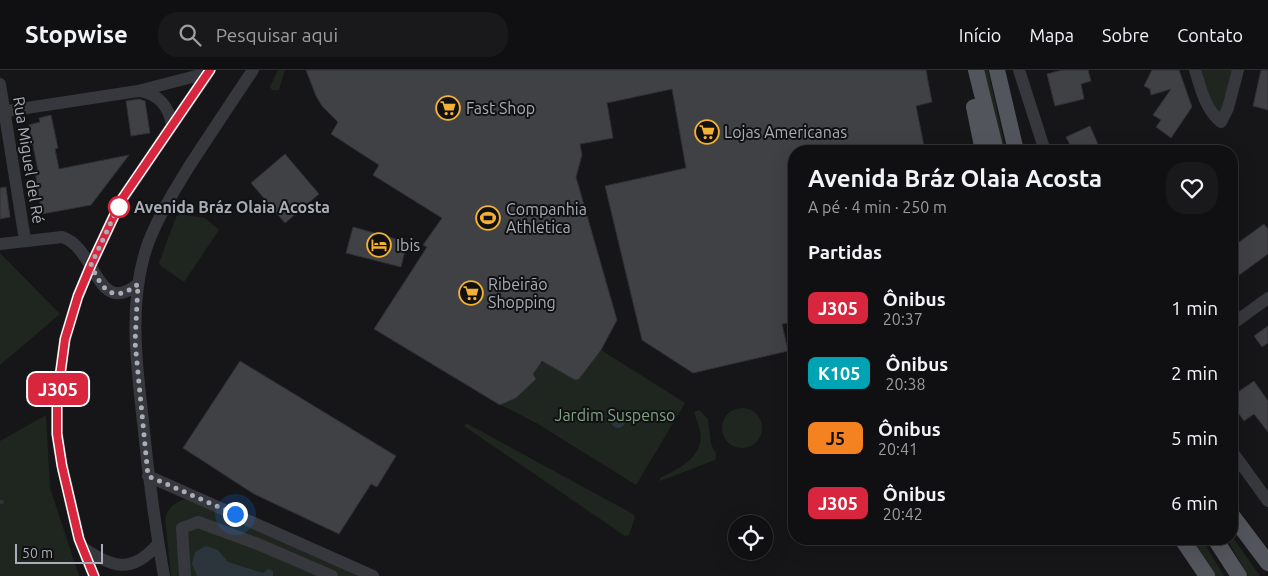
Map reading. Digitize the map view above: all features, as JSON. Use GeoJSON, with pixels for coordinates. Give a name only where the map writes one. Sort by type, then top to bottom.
{"type":"FeatureCollection","features":[{"type":"Feature","properties":{"kind":"main road"},"geometry":{"type":"LineString","coordinates":[[968,70],[981,145]]}},
{"type":"Feature","properties":{"kind":"main road"},"geometry":{"type":"LineString","coordinates":[[976,70],[995,145]]}},
{"type":"Feature","properties":{"kind":"main road"},"geometry":{"type":"LineString","coordinates":[[997,70],[1015,145]]}},
{"type":"Feature","properties":{"kind":"main road"},"geometry":{"type":"LineString","coordinates":[[1238,523],[1268,563]]}},
{"type":"Feature","properties":{"kind":"main road"},"geometry":{"type":"LineString","coordinates":[[1186,545],[1207,576]]}},
{"type":"Feature","properties":{"kind":"main road"},"geometry":{"type":"LineString","coordinates":[[1219,545],[1239,576]]}},
{"type":"Feature","properties":{"kind":"street"},"geometry":{"type":"LineString","coordinates":[[164,576],[148,476],[135,342],[138,284],[144,254],[168,203],[216,124],[253,70]]}},
{"type":"Feature","properties":{"kind":"street"},"geometry":{"type":"LineString","coordinates":[[1019,70],[1043,145]]}},
{"type":"Feature","properties":{"kind":"street"},"geometry":{"type":"LineString","coordinates":[[1195,70],[1207,106],[1221,122],[1228,108],[1238,70]]}},
{"type":"Feature","properties":{"kind":"street"},"geometry":{"type":"LineString","coordinates":[[2,112],[138,90],[183,75],[209,71]]}},
{"type":"Feature","properties":{"kind":"street"},"geometry":{"type":"LineString","coordinates":[[94,576],[82,548],[62,466],[57,434],[57,398],[65,339],[78,296],[122,199],[209,71]]}},
{"type":"Feature","properties":{"kind":"street"},"geometry":{"type":"LineString","coordinates":[[183,75],[185,106]]}},
{"type":"Feature","properties":{"kind":"street","name":"Rua Miguel del Ré"},"geometry":{"type":"LineString","coordinates":[[0,84],[2,112],[25,240]]}},
{"type":"Feature","properties":{"kind":"street"},"geometry":{"type":"LineString","coordinates":[[138,90],[147,92],[162,101],[167,108],[172,125]]}},
{"type":"Feature","properties":{"kind":"street"},"geometry":{"type":"LineString","coordinates":[[0,244],[62,237],[69,240],[91,265],[100,284],[114,294],[127,293],[138,284]]}},
{"type":"Feature","properties":{"kind":"street"},"geometry":{"type":"LineString","coordinates":[[1238,320],[1268,298]]}},
{"type":"Feature","properties":{"kind":"street"},"geometry":{"type":"LineString","coordinates":[[1238,460],[1268,501]]}},
{"type":"Feature","properties":{"kind":"street"},"geometry":{"type":"LineString","coordinates":[[148,476],[373,576]]}},
{"type":"Feature","properties":{"kind":"street"},"geometry":{"type":"LineString","coordinates":[[185,576],[182,528],[198,522],[258,544],[332,576]]}},
{"type":"Feature","properties":{"kind":"street"},"geometry":{"type":"LineString","coordinates":[[82,548],[105,560],[120,564],[130,564],[141,560],[158,544]]}},
{"type":"Feature","properties":{"kind":"green space"},"geometry":{"type":"Polygon","coordinates":[[[278,70],[285,70],[279,90],[272,90],[270,87],[278,70]]]}},
{"type":"Feature","properties":{"kind":"green space"},"geometry":{"type":"Polygon","coordinates":[[[984,70],[988,70],[1005,145],[1001,145],[984,70]]]}},
{"type":"Feature","properties":{"kind":"green space"},"geometry":{"type":"Polygon","coordinates":[[[1196,70],[1235,70],[1220,118],[1196,70]]]}},
{"type":"Feature","properties":{"kind":"green space"},"geometry":{"type":"Polygon","coordinates":[[[180,214],[205,218],[219,230],[184,282],[159,263],[176,217],[180,214]]]}},
{"type":"Feature","properties":{"kind":"green space"},"geometry":{"type":"Polygon","coordinates":[[[0,253],[60,314],[0,365],[0,253]]]}},
{"type":"Feature","properties":{"kind":"green space","name":"Jardim Suspenso"},"geometry":{"type":"Polygon","coordinates":[[[601,350],[685,403],[636,485],[538,424],[501,405],[516,398],[536,379],[533,374],[540,363],[546,363],[575,380],[579,379],[601,350]]]}},
{"type":"Feature","properties":{"kind":"green space"},"geometry":{"type":"Polygon","coordinates":[[[746,408],[753,411],[759,417],[762,428],[761,436],[753,445],[746,448],[738,448],[731,445],[723,436],[722,424],[725,417],[734,409],[746,408]]]}},
{"type":"Feature","properties":{"kind":"green space"},"geometry":{"type":"Polygon","coordinates":[[[699,410],[708,419],[711,444],[716,454],[715,460],[660,481],[660,478],[675,471],[689,461],[698,448],[700,431],[694,412],[699,410]]]}},
{"type":"Feature","properties":{"kind":"green space"},"geometry":{"type":"Polygon","coordinates":[[[46,415],[50,488],[79,576],[0,576],[0,441],[46,415]]]}},
{"type":"Feature","properties":{"kind":"green space"},"geometry":{"type":"Polygon","coordinates":[[[466,423],[633,514],[635,517],[629,535],[625,536],[464,426],[466,423]]]}},
{"type":"Feature","properties":{"kind":"green space"},"geometry":{"type":"Polygon","coordinates":[[[193,499],[358,576],[171,576],[165,518],[174,504],[193,499]]]}},
{"type":"Feature","properties":{"kind":"green space"},"geometry":{"type":"Polygon","coordinates":[[[1196,545],[1206,545],[1224,576],[1214,576],[1196,545]]]}},
{"type":"Feature","properties":{"kind":"green space"},"geometry":{"type":"Polygon","coordinates":[[[1230,545],[1238,545],[1260,576],[1248,576],[1230,545]]]}},
{"type":"Feature","properties":{"kind":"shaded area"},"geometry":{"type":"Polygon","coordinates":[[[618,414],[623,416],[625,421],[623,426],[618,428],[613,426],[611,421],[613,416],[618,414]]]}},
{"type":"Feature","properties":{"kind":"shaded area"},"geometry":{"type":"Polygon","coordinates":[[[206,546],[218,550],[228,562],[263,573],[268,569],[273,571],[273,576],[197,576],[192,564],[195,552],[206,546]]]}},
{"type":"Feature","properties":{"kind":"building"},"geometry":{"type":"Polygon","coordinates":[[[306,70],[926,70],[932,102],[916,106],[924,145],[788,145],[788,323],[782,324],[788,351],[693,373],[642,340],[605,186],[686,168],[672,89],[607,103],[613,138],[580,144],[582,155],[576,177],[617,320],[601,350],[579,379],[575,380],[542,361],[533,374],[536,379],[516,398],[500,405],[374,329],[427,247],[423,245],[442,218],[373,175],[379,165],[331,134],[338,122],[322,106],[306,70]]]}},
{"type":"Feature","properties":{"kind":"building"},"geometry":{"type":"Polygon","coordinates":[[[1062,70],[1088,70],[1091,81],[1081,84],[1084,99],[1055,106],[1047,74],[1062,70]]]}},
{"type":"Feature","properties":{"kind":"building"},"geometry":{"type":"Polygon","coordinates":[[[1152,70],[1179,70],[1192,107],[1171,138],[1156,127],[1161,120],[1153,115],[1171,89],[1151,95],[1150,89],[1144,86],[1152,70]]]}},
{"type":"Feature","properties":{"kind":"building"},"geometry":{"type":"Polygon","coordinates":[[[1261,70],[1268,70],[1268,110],[1253,106],[1261,70]]]}},
{"type":"Feature","properties":{"kind":"building"},"geometry":{"type":"Polygon","coordinates":[[[139,99],[145,101],[150,133],[131,136],[126,101],[139,99]]]}},
{"type":"Feature","properties":{"kind":"building"},"geometry":{"type":"Polygon","coordinates":[[[51,115],[58,148],[55,149],[59,169],[129,155],[91,205],[42,214],[35,171],[38,171],[29,125],[40,122],[39,118],[51,115]]]}},
{"type":"Feature","properties":{"kind":"building"},"geometry":{"type":"Polygon","coordinates":[[[1090,126],[1098,145],[1070,145],[1066,137],[1090,126]]]}},
{"type":"Feature","properties":{"kind":"building"},"geometry":{"type":"Polygon","coordinates":[[[285,154],[319,194],[285,223],[251,183],[285,154]]]}},
{"type":"Feature","properties":{"kind":"building"},"geometry":{"type":"Polygon","coordinates":[[[6,187],[10,217],[0,219],[0,188],[6,187]]]}},
{"type":"Feature","properties":{"kind":"building"},"geometry":{"type":"Polygon","coordinates":[[[1264,224],[1268,229],[1268,254],[1238,276],[1238,243],[1264,224]]]}},
{"type":"Feature","properties":{"kind":"building"},"geometry":{"type":"Polygon","coordinates":[[[353,227],[407,242],[401,267],[346,253],[353,227]]]}},
{"type":"Feature","properties":{"kind":"building"},"geometry":{"type":"Polygon","coordinates":[[[1268,326],[1268,343],[1262,347],[1254,336],[1268,326]]]}},
{"type":"Feature","properties":{"kind":"building"},"geometry":{"type":"Polygon","coordinates":[[[240,361],[396,456],[377,487],[371,484],[339,534],[254,494],[183,448],[240,361]]]}},
{"type":"Feature","properties":{"kind":"building"},"geometry":{"type":"Polygon","coordinates":[[[1254,381],[1268,401],[1268,432],[1254,414],[1244,421],[1238,413],[1238,392],[1254,381]]]}},
{"type":"Feature","properties":{"kind":"bus line","name":"J305"},"geometry":{"type":"LineString","coordinates":[[94,576],[79,539],[62,466],[57,434],[57,398],[65,339],[78,296],[122,199],[210,70]]}},
{"type":"Feature","properties":{"kind":"place","name":"Fast Shop"},"geometry":{"type":"Point","coordinates":[448,108]}},
{"type":"Feature","properties":{"kind":"place","name":"Lojas Americanas"},"geometry":{"type":"Point","coordinates":[707,132]}},
{"type":"Feature","properties":{"kind":"place","name":"Avenida Bráz Olaia Acosta"},"geometry":{"type":"Point","coordinates":[119,207]}},
{"type":"Feature","properties":{"kind":"place","name":"Companhia Athletica"},"geometry":{"type":"Point","coordinates":[488,218]}},
{"type":"Feature","properties":{"kind":"place","name":"Ibis"},"geometry":{"type":"Point","coordinates":[379,245]}},
{"type":"Feature","properties":{"kind":"place","name":"Ribeirão Shopping"},"geometry":{"type":"Point","coordinates":[471,293]}},
{"type":"Feature","properties":{"kind":"route"},"geometry":{"type":"LineString","coordinates":[[119,207],[122,199],[91,265],[100,284],[114,294],[127,293],[138,284],[135,342],[148,476],[235,514]]}}]}
